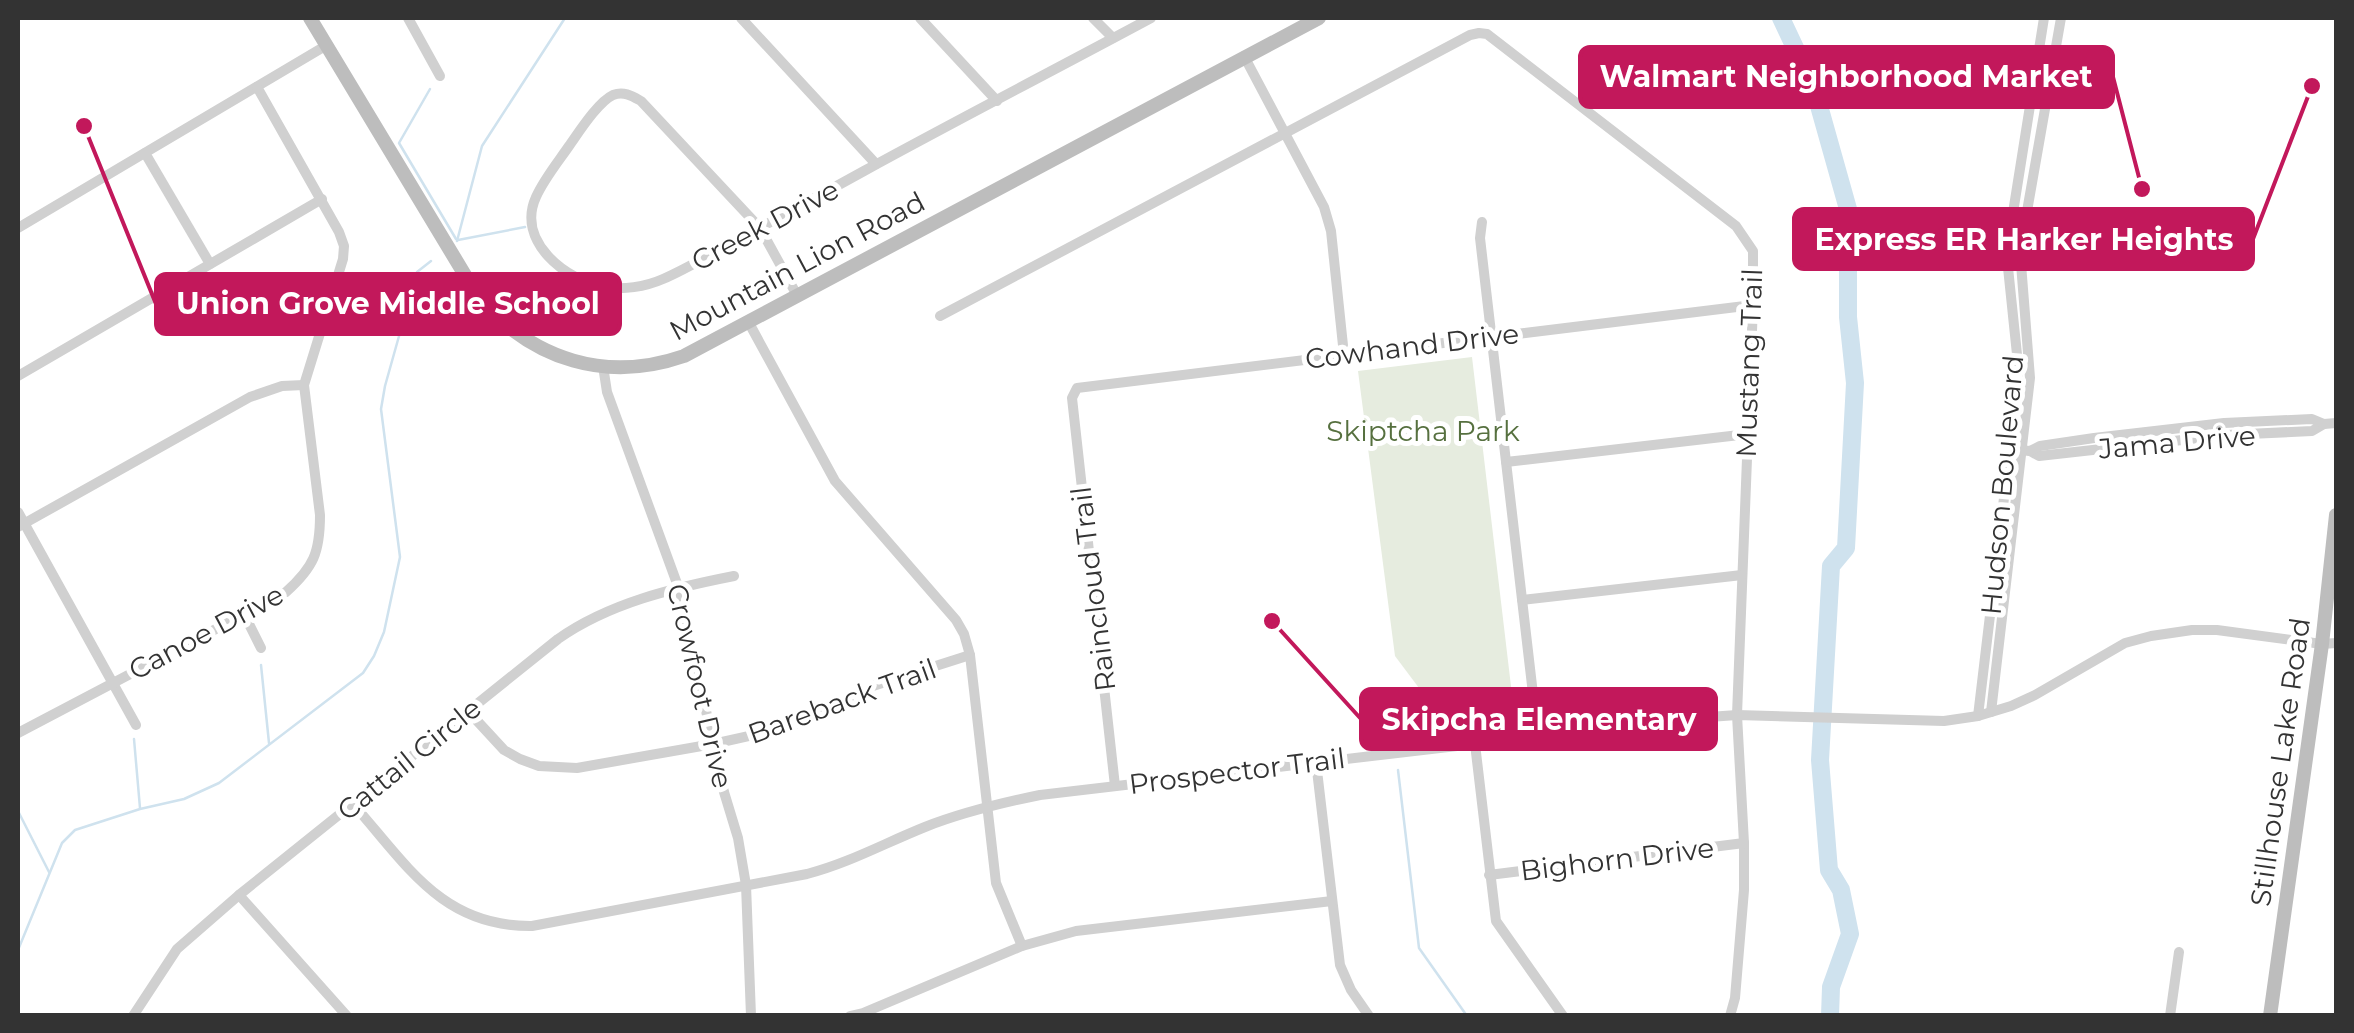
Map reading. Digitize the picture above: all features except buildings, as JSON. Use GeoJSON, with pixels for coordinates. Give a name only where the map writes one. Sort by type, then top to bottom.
{"type":"FeatureCollection","features":[{"type":"Feature","properties":{"kind":"street","name":"Mountain Lion Road"},"geometry":{"type":"LineString","coordinates":[[310,18],[480,300],[516,334],[537,347],[565,359],[627,368],[684,356],[1320,18]]}},
{"type":"Feature","properties":{"kind":"street"},"geometry":{"type":"LineString","coordinates":[[408,18],[440,76]]}},
{"type":"Feature","properties":{"kind":"street"},"geometry":{"type":"LineString","coordinates":[[741,18],[876,164]]}},
{"type":"Feature","properties":{"kind":"street"},"geometry":{"type":"LineString","coordinates":[[920,18],[997,101]]}},
{"type":"Feature","properties":{"kind":"street"},"geometry":{"type":"LineString","coordinates":[[1093,18],[1113,38]]}},
{"type":"Feature","properties":{"kind":"street","name":"Creek Drive"},"geometry":{"type":"LineString","coordinates":[[760,228],[641,101],[618,93],[604,101],[584,126],[536,196],[532,211],[532,228],[547,256],[584,280],[622,288],[662,280],[760,228],[876,164],[1151,18]]}},
{"type":"Feature","properties":{"kind":"street","name":"Hudson Boulevard"},"geometry":{"type":"LineString","coordinates":[[2036,119],[2044,18]]}},
{"type":"Feature","properties":{"kind":"street","name":"Hudson Boulevard"},"geometry":{"type":"LineString","coordinates":[[1990,712],[2021,450],[2018,364],[2007,258],[2061,18]]}},
{"type":"Feature","properties":{"kind":"street","name":"Mustang Trail"},"geometry":{"type":"LineString","coordinates":[[940,316],[1480,32],[1488,34],[1736,226],[1753,251],[1753,305],[1737,715],[1744,890],[1730,1016]]}},
{"type":"Feature","properties":{"kind":"street"},"geometry":{"type":"LineString","coordinates":[[18,228],[326,45]]}},
{"type":"Feature","properties":{"kind":"street"},"geometry":{"type":"LineString","coordinates":[[2039,50],[2054,52]]}},
{"type":"Feature","properties":{"kind":"street"},"geometry":{"type":"LineString","coordinates":[[1244,56],[1324,206],[1344,355]]}},
{"type":"Feature","properties":{"kind":"street","name":"Canoe Drive"},"geometry":{"type":"LineString","coordinates":[[18,732],[286,592],[302,578],[318,548],[320,514],[304,385],[344,246],[322,199],[256,87]]}},
{"type":"Feature","properties":{"kind":"street"},"geometry":{"type":"LineString","coordinates":[[144,153],[210,264]]}},
{"type":"Feature","properties":{"kind":"street"},"geometry":{"type":"LineString","coordinates":[[18,376],[322,199]]}},
{"type":"Feature","properties":{"kind":"street"},"geometry":{"type":"LineString","coordinates":[[1482,222],[1480,238],[1538,736]]}},
{"type":"Feature","properties":{"kind":"street"},"geometry":{"type":"LineString","coordinates":[[760,228],[798,297]]}},
{"type":"Feature","properties":{"kind":"street","name":"Cowhand Drive"},"geometry":{"type":"LineString","coordinates":[[1074,392],[1077,388],[1753,305]]}},
{"type":"Feature","properties":{"kind":"street"},"geometry":{"type":"LineString","coordinates":[[749,323],[834,481],[964,634],[970,656],[996,884],[1022,946]]}},
{"type":"Feature","properties":{"kind":"street","name":"Crowfoot Drive"},"geometry":{"type":"LineString","coordinates":[[603,366],[607,392],[679,589],[738,838],[746,886],[751,1016]]}},
{"type":"Feature","properties":{"kind":"street"},"geometry":{"type":"LineString","coordinates":[[136,725],[20,521],[250,397],[282,386],[304,385]]}},
{"type":"Feature","properties":{"kind":"street","name":"Raincloud Trail"},"geometry":{"type":"LineString","coordinates":[[1074,392],[1115,786]]}},
{"type":"Feature","properties":{"kind":"street","name":"Jama Drive"},"geometry":{"type":"LineString","coordinates":[[2021,450],[2224,423],[2312,419],[2336,423]]}},
{"type":"Feature","properties":{"kind":"street"},"geometry":{"type":"LineString","coordinates":[[1506,462],[1748,434]]}},
{"type":"Feature","properties":{"kind":"street","name":"Hudson Boulevard"},"geometry":{"type":"LineString","coordinates":[[1978,716],[2021,450]]}},
{"type":"Feature","properties":{"kind":"street","name":"Stillhouse Lake Road"},"geometry":{"type":"LineString","coordinates":[[2270,1016],[2329,644],[2336,515]]}},
{"type":"Feature","properties":{"kind":"street"},"geometry":{"type":"LineString","coordinates":[[1522,600],[1742,575]]}},
{"type":"Feature","properties":{"kind":"street","name":"Cattail Circle"},"geometry":{"type":"LineString","coordinates":[[136,1014],[177,949],[580,623],[606,611],[734,576]]}},
{"type":"Feature","properties":{"kind":"street"},"geometry":{"type":"LineString","coordinates":[[244,614],[261,648]]}},
{"type":"Feature","properties":{"kind":"street","name":"Prospector Trail"},"geometry":{"type":"LineString","coordinates":[[353,804],[430,891],[454,908],[497,924],[532,926],[831,868],[922,828],[987,806],[1040,795],[1737,715],[1944,721],[1978,716],[2036,696],[2125,643],[2192,630],[2329,644],[2336,652]]}},
{"type":"Feature","properties":{"kind":"street","name":"Bareback Trail"},"geometry":{"type":"LineString","coordinates":[[468,711],[504,750],[550,768],[577,768],[780,729],[873,686],[970,656]]}},
{"type":"Feature","properties":{"kind":"street"},"geometry":{"type":"LineString","coordinates":[[1475,744],[1496,921],[1564,1016]]}},
{"type":"Feature","properties":{"kind":"street"},"geometry":{"type":"LineString","coordinates":[[1316,762],[1340,965],[1369,1016]]}},
{"type":"Feature","properties":{"kind":"street","name":"Bighorn Drive"},"geometry":{"type":"LineString","coordinates":[[1489,875],[1744,843]]}},
{"type":"Feature","properties":{"kind":"street"},"geometry":{"type":"LineString","coordinates":[[239,896],[347,1016]]}},
{"type":"Feature","properties":{"kind":"street"},"geometry":{"type":"LineString","coordinates":[[850,1016],[1022,946],[1076,931],[1332,901]]}},
{"type":"Feature","properties":{"kind":"street"},"geometry":{"type":"LineString","coordinates":[[2170,1016],[2179,952]]}},
{"type":"Feature","properties":{"kind":"green space","name":"Skiptcha Park"},"geometry":{"type":"Polygon","coordinates":[[[1472,357],[1515,720],[1426,729],[1422,692],[1395,656],[1358,371],[1472,357]]]}},
{"type":"Feature","properties":{"kind":"waterway"},"geometry":{"type":"LineString","coordinates":[[457,241],[482,146],[565,18]]}},
{"type":"Feature","properties":{"kind":"waterway"},"geometry":{"type":"LineString","coordinates":[[1781,18],[1814,88],[1848,209],[1848,317],[1855,383],[1846,548],[1831,566],[1820,760],[1829,870],[1841,890],[1850,934],[1831,987],[1830,1016]]}},
{"type":"Feature","properties":{"kind":"waterway"},"geometry":{"type":"LineString","coordinates":[[430,89],[399,143],[456,239]]}},
{"type":"Feature","properties":{"kind":"waterway"},"geometry":{"type":"LineString","coordinates":[[458,240],[525,227]]}},
{"type":"Feature","properties":{"kind":"waterway"},"geometry":{"type":"LineString","coordinates":[[18,950],[62,843],[75,830],[184,799],[219,783],[363,673],[374,656],[384,632],[400,557],[381,409],[417,272],[431,261]]}},
{"type":"Feature","properties":{"kind":"waterway"},"geometry":{"type":"LineString","coordinates":[[261,665],[269,743]]}},
{"type":"Feature","properties":{"kind":"waterway"},"geometry":{"type":"LineString","coordinates":[[134,739],[140,808]]}},
{"type":"Feature","properties":{"kind":"waterway"},"geometry":{"type":"LineString","coordinates":[[1398,770],[1419,948],[1467,1016]]}},
{"type":"Feature","properties":{"kind":"waterway"},"geometry":{"type":"LineString","coordinates":[[18,811],[49,872]]}},
{"type":"Feature","properties":{"kind":"place","name":"Express ER Harker Heights"},"geometry":{"type":"Point","coordinates":[2312,86]}},
{"type":"Feature","properties":{"kind":"place","name":"Union Grove Middle School"},"geometry":{"type":"Point","coordinates":[84,126]}},
{"type":"Feature","properties":{"kind":"place","name":"Walmart Neighborhood Market"},"geometry":{"type":"Point","coordinates":[2142,189]}},
{"type":"Feature","properties":{"kind":"place","name":"Skipcha Elementary"},"geometry":{"type":"Point","coordinates":[1272,621]}}]}
